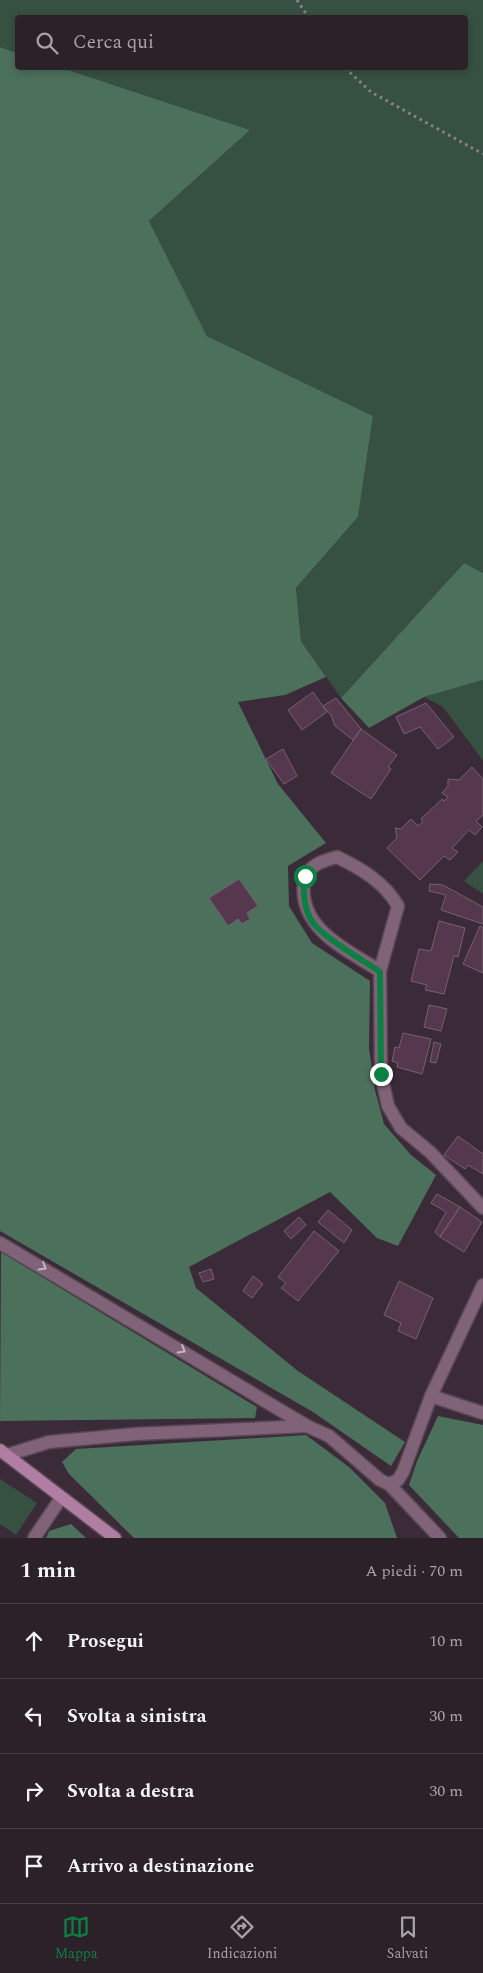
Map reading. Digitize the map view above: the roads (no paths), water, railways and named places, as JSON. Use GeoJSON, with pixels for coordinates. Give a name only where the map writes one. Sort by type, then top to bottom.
{"type":"FeatureCollection","features":[{"type":"Feature","properties":{"kind":"main road"},"geometry":{"type":"LineString","coordinates":[[3,1452],[115,1538]]}},
{"type":"Feature","properties":{"kind":"street"},"geometry":{"type":"LineString","coordinates":[[380,972],[330,938],[310,919],[303,893],[305,876],[318,861],[337,857],[362,870],[389,891],[398,906],[380,972],[381,1074],[388,1106],[401,1128],[430,1152],[483,1208]]}},
{"type":"Feature","properties":{"kind":"street"},"geometry":{"type":"LineString","coordinates":[[0,1243],[307,1426],[329,1436],[380,1480],[389,1484],[440,1538]]}},
{"type":"Feature","properties":{"kind":"street"},"geometry":{"type":"LineString","coordinates":[[389,1484],[398,1480],[404,1472],[431,1396],[483,1285]]}},
{"type":"Feature","properties":{"kind":"street"},"geometry":{"type":"LineString","coordinates":[[431,1396],[483,1413]]}},
{"type":"Feature","properties":{"kind":"street"},"geometry":{"type":"LineString","coordinates":[[3,1452],[49,1442],[136,1434],[307,1426]]}},
{"type":"Feature","properties":{"kind":"street"},"geometry":{"type":"LineString","coordinates":[[34,1538],[61,1498]]}}]}
